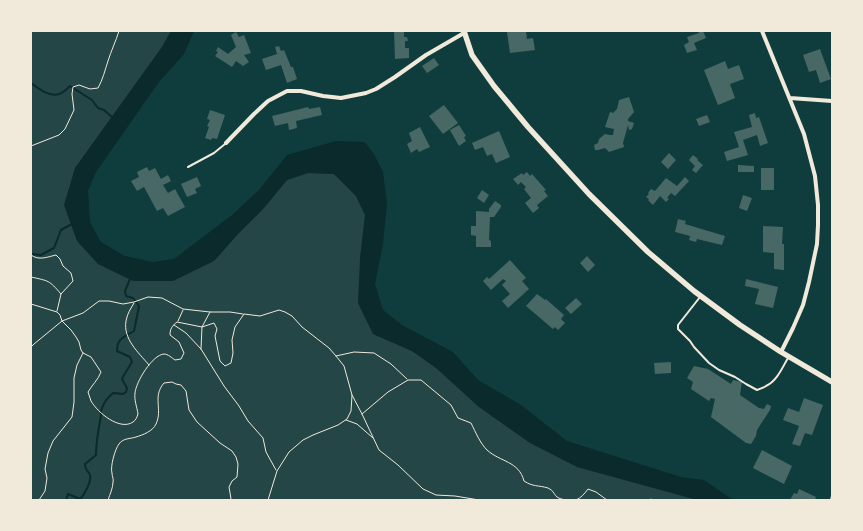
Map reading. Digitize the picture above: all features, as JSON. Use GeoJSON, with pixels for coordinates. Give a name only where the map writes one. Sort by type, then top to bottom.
{"type":"FeatureCollection","features":[{"type":"Feature","properties":{"kind":"street"},"geometry":{"type":"LineString","coordinates":[[762,31],[804,134],[815,176],[818,205],[817,244],[814,262],[803,305],[781,352]]}},
{"type":"Feature","properties":{"kind":"street"},"geometry":{"type":"LineString","coordinates":[[226,143],[268,101],[287,91],[301,91],[341,98],[366,93],[376,89],[426,55],[464,32],[472,55],[494,86],[538,138],[589,194],[648,252],[701,296],[740,325],[789,357],[832,382]]}},
{"type":"Feature","properties":{"kind":"street"},"geometry":{"type":"LineString","coordinates":[[790,98],[832,101]]}},
{"type":"Feature","properties":{"kind":"lane"},"geometry":{"type":"LineString","coordinates":[[188,167],[214,153],[226,143]]}},
{"type":"Feature","properties":{"kind":"lane"},"geometry":{"type":"LineString","coordinates":[[701,296],[678,325],[678,329],[709,363],[757,390],[774,381],[789,357]]}},
{"type":"Feature","properties":{"kind":"lane"},"geometry":{"type":"LineString","coordinates":[[831,500],[832,496]]}},
{"type":"Feature","properties":{"kind":"path"},"geometry":{"type":"LineString","coordinates":[[31,146],[59,135],[65,129],[74,110],[72,94],[73,87],[79,86],[90,89],[98,88],[102,82],[108,60],[119,31]]}},
{"type":"Feature","properties":{"kind":"path"},"geometry":{"type":"LineString","coordinates":[[31,255],[42,259],[56,255],[60,259],[63,266],[71,273],[73,281],[61,294],[57,312]]}},
{"type":"Feature","properties":{"kind":"path"},"geometry":{"type":"LineString","coordinates":[[31,277],[47,280],[61,294]]}},
{"type":"Feature","properties":{"kind":"path"},"geometry":{"type":"LineString","coordinates":[[31,347],[62,321],[83,313],[99,301],[109,301],[123,304],[148,298],[162,298],[183,309],[210,312],[230,312],[260,316],[279,310],[285,312],[292,316],[302,327],[329,348],[344,366],[352,395],[379,450],[398,465],[423,489],[436,496],[455,496],[479,500]]}},
{"type":"Feature","properties":{"kind":"path"},"geometry":{"type":"LineString","coordinates":[[134,302],[126,321],[127,332],[131,344],[149,365]]}},
{"type":"Feature","properties":{"kind":"path"},"geometry":{"type":"LineString","coordinates":[[31,304],[57,312],[60,315],[62,321],[71,330],[79,342],[81,350],[91,357],[101,372],[99,378],[91,386],[88,392],[91,400],[99,411],[105,416],[118,423],[127,424],[135,421],[138,414],[135,401],[135,391],[143,372],[149,365],[164,354],[175,360],[181,359],[184,353],[179,342],[170,335],[170,330],[177,322],[183,309]]}},
{"type":"Feature","properties":{"kind":"path"},"geometry":{"type":"LineString","coordinates":[[201,349],[202,327],[210,312]]}},
{"type":"Feature","properties":{"kind":"path"},"geometry":{"type":"LineString","coordinates":[[177,322],[202,327],[214,323],[217,329],[215,336],[220,361],[225,366],[231,363],[233,353],[232,340],[235,327],[244,314]]}},
{"type":"Feature","properties":{"kind":"path"},"geometry":{"type":"LineString","coordinates":[[173,325],[186,333],[201,349],[248,421],[263,438],[266,452],[277,471]]}},
{"type":"Feature","properties":{"kind":"path"},"geometry":{"type":"LineString","coordinates":[[336,356],[354,352],[374,353],[390,364],[408,380]]}},
{"type":"Feature","properties":{"kind":"path"},"geometry":{"type":"LineString","coordinates":[[39,500],[45,492],[47,478],[45,469],[48,453],[53,441],[72,417],[74,402],[74,378],[77,365],[84,353]]}},
{"type":"Feature","properties":{"kind":"path"},"geometry":{"type":"LineString","coordinates":[[362,414],[388,392],[408,380],[421,380],[451,405],[458,418],[472,424],[486,449],[495,456],[506,460],[515,467],[522,474],[524,481],[530,486],[541,486],[552,490],[557,496],[564,500],[577,500],[583,496],[588,489],[596,492],[607,500]]}},
{"type":"Feature","properties":{"kind":"path"},"geometry":{"type":"LineString","coordinates":[[108,500],[113,484],[111,472],[113,461],[119,444],[124,440],[137,437],[150,431],[156,425],[159,415],[159,389],[164,383],[172,382],[181,386],[186,391],[189,410],[197,422],[220,443],[232,451],[236,457],[238,464],[237,477],[232,481],[229,487],[232,500]]}},
{"type":"Feature","properties":{"kind":"path"},"geometry":{"type":"LineString","coordinates":[[268,500],[277,471],[290,452],[303,440],[338,425],[345,420],[351,411],[352,395]]}},
{"type":"Feature","properties":{"kind":"path"},"geometry":{"type":"LineString","coordinates":[[345,420],[357,424],[374,439]]}},
{"type":"Feature","properties":{"kind":"shaded area"},"geometry":{"type":"Polygon","coordinates":[[[31,31],[171,31],[162,47],[75,168],[98,264],[214,261],[263,209],[287,180],[308,173],[334,174],[356,196],[365,215],[360,259],[373,334],[412,351],[436,367],[479,407],[697,500],[31,500],[31,31]]]}},
{"type":"Feature","properties":{"kind":"shaded area"},"geometry":{"type":"Polygon","coordinates":[[[171,31],[194,31],[184,54],[159,82],[96,172],[88,191],[90,222],[101,242],[125,256],[153,262],[174,259],[232,215],[259,190],[287,155],[336,141],[365,142],[374,154],[383,172],[387,203],[383,244],[375,284],[383,310],[402,325],[453,352],[478,380],[521,405],[567,441],[681,477],[704,480],[733,500],[697,500],[577,467],[530,443],[479,407],[436,368],[412,351],[373,334],[358,303],[360,259],[365,215],[356,196],[334,174],[308,173],[287,180],[263,209],[214,261],[173,281],[133,281],[98,264],[77,241],[64,205],[75,168],[162,47],[171,31]]]}},
{"type":"Feature","properties":{"kind":"building"},"geometry":{"type":"Polygon","coordinates":[[[394,31],[404,31],[404,37],[407,37],[408,41],[405,41],[405,48],[409,48],[409,58],[395,59],[394,31]]]}},
{"type":"Feature","properties":{"kind":"building"},"geometry":{"type":"Polygon","coordinates":[[[526,31],[527,39],[533,38],[535,50],[510,53],[507,32],[526,31]]]}},
{"type":"Feature","properties":{"kind":"building"},"geometry":{"type":"Polygon","coordinates":[[[698,31],[703,31],[706,38],[694,43],[697,50],[687,53],[684,45],[689,42],[687,37],[699,33],[698,31]]]}},
{"type":"Feature","properties":{"kind":"building"},"geometry":{"type":"Polygon","coordinates":[[[236,32],[239,37],[244,35],[251,53],[244,55],[249,62],[243,66],[236,61],[232,67],[215,56],[218,52],[216,51],[218,47],[228,54],[236,47],[231,35],[236,32]]]}},
{"type":"Feature","properties":{"kind":"building"},"geometry":{"type":"Polygon","coordinates":[[[279,46],[281,51],[284,50],[291,67],[293,67],[297,79],[287,83],[281,65],[266,70],[262,59],[277,54],[275,47],[279,46]]]}},
{"type":"Feature","properties":{"kind":"building"},"geometry":{"type":"Polygon","coordinates":[[[820,49],[831,79],[820,83],[816,70],[809,72],[803,55],[820,49]]]}},
{"type":"Feature","properties":{"kind":"building"},"geometry":{"type":"Polygon","coordinates":[[[434,58],[439,65],[427,73],[422,66],[434,58]]]}},
{"type":"Feature","properties":{"kind":"building"},"geometry":{"type":"Polygon","coordinates":[[[725,61],[728,69],[739,65],[744,79],[730,84],[735,98],[718,105],[704,70],[725,61]]]}},
{"type":"Feature","properties":{"kind":"building"},"geometry":{"type":"Polygon","coordinates":[[[629,97],[634,112],[628,121],[634,123],[632,129],[629,130],[628,125],[623,143],[624,147],[609,152],[605,148],[595,150],[594,145],[598,143],[599,139],[605,134],[613,135],[614,129],[605,127],[610,112],[613,113],[617,109],[619,100],[629,97]]]}},
{"type":"Feature","properties":{"kind":"building"},"geometry":{"type":"Polygon","coordinates":[[[444,105],[458,123],[443,134],[429,116],[444,105]]]}},
{"type":"Feature","properties":{"kind":"building"},"geometry":{"type":"Polygon","coordinates":[[[308,107],[309,109],[320,107],[322,115],[296,121],[297,128],[289,130],[288,123],[275,126],[272,116],[308,107]]]}},
{"type":"Feature","properties":{"kind":"building"},"geometry":{"type":"Polygon","coordinates":[[[210,110],[225,115],[217,139],[212,138],[211,140],[205,138],[209,127],[207,126],[210,120],[207,119],[210,110]]]}},
{"type":"Feature","properties":{"kind":"building"},"geometry":{"type":"Polygon","coordinates":[[[755,113],[756,118],[759,117],[768,143],[760,146],[757,135],[743,140],[748,155],[727,161],[724,152],[739,147],[734,132],[752,127],[749,115],[755,113]]]}},
{"type":"Feature","properties":{"kind":"building"},"geometry":{"type":"Polygon","coordinates":[[[707,115],[710,122],[699,126],[696,119],[707,115]]]}},
{"type":"Feature","properties":{"kind":"building"},"geometry":{"type":"Polygon","coordinates":[[[459,125],[466,136],[464,137],[466,141],[459,146],[450,130],[459,125]]]}},
{"type":"Feature","properties":{"kind":"building"},"geometry":{"type":"Polygon","coordinates":[[[420,127],[430,147],[419,152],[417,149],[411,153],[407,144],[412,141],[409,133],[420,127]]]}},
{"type":"Feature","properties":{"kind":"building"},"geometry":{"type":"Polygon","coordinates":[[[499,131],[510,157],[496,163],[492,154],[487,156],[483,147],[475,150],[472,143],[499,131]]]}},
{"type":"Feature","properties":{"kind":"building"},"geometry":{"type":"Polygon","coordinates":[[[669,153],[676,160],[668,169],[661,162],[669,153]]]}},
{"type":"Feature","properties":{"kind":"building"},"geometry":{"type":"Polygon","coordinates":[[[693,155],[703,165],[696,173],[692,170],[695,166],[689,160],[693,155]]]}},
{"type":"Feature","properties":{"kind":"building"},"geometry":{"type":"Polygon","coordinates":[[[738,165],[754,166],[754,172],[738,172],[738,165]]]}},
{"type":"Feature","properties":{"kind":"building"},"geometry":{"type":"Polygon","coordinates":[[[147,167],[149,171],[155,168],[161,179],[168,175],[171,181],[163,185],[168,193],[175,189],[185,207],[168,216],[163,208],[157,211],[144,187],[137,191],[131,181],[139,177],[137,172],[147,167]]]}},
{"type":"Feature","properties":{"kind":"building"},"geometry":{"type":"Polygon","coordinates":[[[761,168],[774,168],[774,190],[761,190],[761,168]]]}},
{"type":"Feature","properties":{"kind":"building"},"geometry":{"type":"Polygon","coordinates":[[[527,172],[530,176],[532,174],[546,190],[544,191],[548,196],[537,205],[539,208],[533,213],[525,203],[531,198],[524,189],[526,187],[521,182],[518,185],[513,179],[522,173],[523,175],[527,172]]]}},
{"type":"Feature","properties":{"kind":"building"},"geometry":{"type":"Polygon","coordinates":[[[197,177],[201,186],[195,189],[197,193],[187,197],[181,184],[197,177]]]}},
{"type":"Feature","properties":{"kind":"building"},"geometry":{"type":"Polygon","coordinates":[[[685,177],[689,181],[675,196],[671,193],[666,202],[660,196],[653,205],[646,197],[651,189],[655,191],[666,178],[677,186],[685,177]]]}},
{"type":"Feature","properties":{"kind":"building"},"geometry":{"type":"Polygon","coordinates":[[[482,190],[489,195],[484,203],[477,198],[482,190]]]}},
{"type":"Feature","properties":{"kind":"building"},"geometry":{"type":"Polygon","coordinates":[[[743,195],[752,198],[747,211],[739,208],[743,195]]]}},
{"type":"Feature","properties":{"kind":"building"},"geometry":{"type":"Polygon","coordinates":[[[495,201],[501,205],[501,207],[494,217],[490,217],[489,240],[491,241],[491,247],[476,247],[476,236],[471,235],[471,226],[476,226],[476,211],[489,212],[489,209],[495,201]]]}},
{"type":"Feature","properties":{"kind":"building"},"geometry":{"type":"Polygon","coordinates":[[[678,219],[686,221],[685,224],[725,236],[722,245],[697,239],[696,242],[689,240],[690,236],[675,232],[678,219]]]}},
{"type":"Feature","properties":{"kind":"building"},"geometry":{"type":"Polygon","coordinates":[[[763,226],[783,227],[782,244],[784,244],[784,270],[774,269],[774,253],[763,252],[763,226]]]}},
{"type":"Feature","properties":{"kind":"building"},"geometry":{"type":"Polygon","coordinates":[[[587,256],[595,265],[588,272],[580,263],[587,256]]]}},
{"type":"Feature","properties":{"kind":"building"},"geometry":{"type":"Polygon","coordinates":[[[510,260],[526,278],[522,281],[529,289],[508,308],[502,301],[510,294],[502,285],[506,281],[503,279],[491,290],[483,281],[487,277],[489,279],[510,260]]]}},
{"type":"Feature","properties":{"kind":"building"},"geometry":{"type":"Polygon","coordinates":[[[746,279],[778,287],[773,308],[755,304],[759,289],[745,286],[746,279]]]}},
{"type":"Feature","properties":{"kind":"building"},"geometry":{"type":"Polygon","coordinates":[[[537,294],[545,300],[546,299],[564,315],[561,319],[565,323],[558,330],[555,327],[553,329],[526,306],[537,294]]]}},
{"type":"Feature","properties":{"kind":"building"},"geometry":{"type":"Polygon","coordinates":[[[576,298],[582,304],[571,314],[565,308],[576,298]]]}},
{"type":"Feature","properties":{"kind":"building"},"geometry":{"type":"Polygon","coordinates":[[[671,362],[671,373],[655,374],[654,363],[671,362]]]}},
{"type":"Feature","properties":{"kind":"building"},"geometry":{"type":"Polygon","coordinates":[[[694,366],[708,369],[731,384],[733,380],[742,382],[740,395],[759,408],[764,409],[767,404],[771,406],[757,430],[756,436],[751,444],[746,443],[711,417],[715,399],[711,398],[709,401],[691,389],[693,382],[687,378],[694,366]]]}},
{"type":"Feature","properties":{"kind":"building"},"geometry":{"type":"Polygon","coordinates":[[[804,398],[823,405],[812,435],[805,433],[800,446],[792,444],[799,426],[783,420],[788,408],[799,412],[804,398]]]}},
{"type":"Feature","properties":{"kind":"building"},"geometry":{"type":"Polygon","coordinates":[[[762,450],[792,466],[784,484],[753,468],[762,450]]]}},
{"type":"Feature","properties":{"kind":"building"},"geometry":{"type":"Polygon","coordinates":[[[799,489],[816,497],[815,500],[790,500],[794,493],[797,494],[799,489]]]}},
{"type":"Feature","properties":{"kind":"waterway"},"geometry":{"type":"LineString","coordinates":[[31,83],[44,92],[55,95],[65,91],[70,86],[92,100],[98,108],[104,110],[113,118]]}},
{"type":"Feature","properties":{"kind":"waterway"},"geometry":{"type":"LineString","coordinates":[[31,254],[41,255],[54,248],[61,230],[72,224]]}},
{"type":"Feature","properties":{"kind":"waterway"},"geometry":{"type":"LineString","coordinates":[[66,500],[68,494],[80,499],[89,484],[90,475],[85,464],[96,455],[101,411],[104,403],[113,393],[123,394],[126,392],[127,388],[122,379],[132,362],[130,357],[117,351],[117,347],[118,343],[124,337],[134,331],[139,306],[133,298],[126,296],[125,291],[130,279]]}}]}
